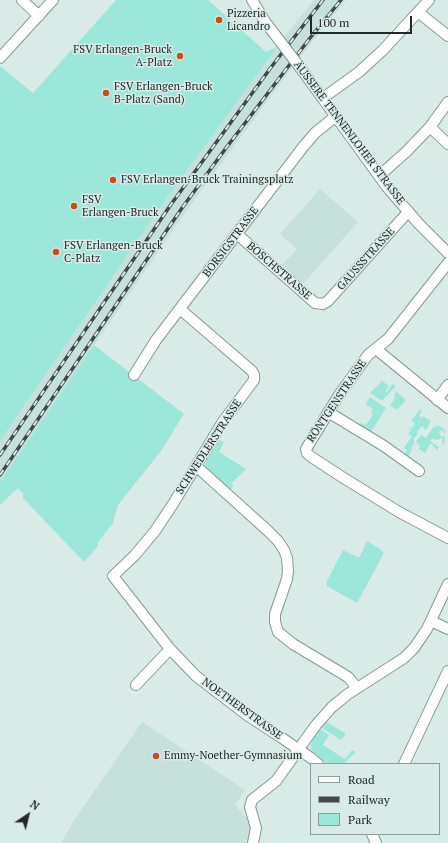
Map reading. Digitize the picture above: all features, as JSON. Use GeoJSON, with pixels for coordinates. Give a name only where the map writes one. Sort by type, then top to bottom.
{"type":"FeatureCollection","features":[{"type":"Feature","properties":{"kind":"street"},"geometry":{"type":"LineString","coordinates":[[22,0],[39,16]]}},
{"type":"Feature","properties":{"kind":"street"},"geometry":{"type":"LineString","coordinates":[[2,51],[39,16],[53,0]]}},
{"type":"Feature","properties":{"kind":"street","name":"ÄUSSERE TENNENLOHER STRASSE"},"geometry":{"type":"LineString","coordinates":[[252,0],[273,32],[379,176],[408,212],[448,253]]}},
{"type":"Feature","properties":{"kind":"street"},"geometry":{"type":"LineString","coordinates":[[323,98],[359,72],[383,50],[428,0]]}},
{"type":"Feature","properties":{"kind":"street"},"geometry":{"type":"LineString","coordinates":[[418,12],[448,36]]}},
{"type":"Feature","properties":{"kind":"street"},"geometry":{"type":"LineString","coordinates":[[379,176],[406,152],[430,126],[448,102]]}},
{"type":"Feature","properties":{"kind":"street","name":"BORSIGSTRASSE"},"geometry":{"type":"LineString","coordinates":[[134,375],[156,340],[303,147],[315,134],[336,116]]}},
{"type":"Feature","properties":{"kind":"street"},"geometry":{"type":"LineString","coordinates":[[430,126],[448,144]]}},
{"type":"Feature","properties":{"kind":"street","name":"GAUSSSTRASSE"},"geometry":{"type":"LineString","coordinates":[[323,304],[328,301],[408,212]]}},
{"type":"Feature","properties":{"kind":"street","name":"BOSCHSTRASSE"},"geometry":{"type":"LineString","coordinates":[[237,234],[315,303],[323,304]]}},
{"type":"Feature","properties":{"kind":"street","name":"RÖNTGENSTRASSE"},"geometry":{"type":"LineString","coordinates":[[448,264],[388,340],[368,355],[306,446],[308,455],[369,494],[448,538]]}},
{"type":"Feature","properties":{"kind":"street","name":"SCHWEDLERSTRASSE"},"geometry":{"type":"LineString","coordinates":[[113,576],[135,555],[155,531],[222,423],[254,380],[252,371],[180,309]]}},
{"type":"Feature","properties":{"kind":"street"},"geometry":{"type":"LineString","coordinates":[[376,349],[448,408]]}},
{"type":"Feature","properties":{"kind":"street"},"geometry":{"type":"LineString","coordinates":[[437,400],[448,385]]}},
{"type":"Feature","properties":{"kind":"street"},"geometry":{"type":"LineString","coordinates":[[328,412],[404,459],[419,472]]}},
{"type":"Feature","properties":{"kind":"street"},"geometry":{"type":"LineString","coordinates":[[196,466],[278,541],[284,550],[287,558],[288,571],[287,579],[275,614],[275,622],[278,632],[293,644],[348,677],[357,688]]}},
{"type":"Feature","properties":{"kind":"street","name":"NOETHERSTRASSE"},"geometry":{"type":"LineString","coordinates":[[113,576],[170,650],[196,676],[247,715],[299,749],[317,763]]}},
{"type":"Feature","properties":{"kind":"street"},"geometry":{"type":"LineString","coordinates":[[252,843],[256,828],[250,802],[257,794],[276,780],[326,713],[340,700],[406,656],[420,642],[448,584]]}},
{"type":"Feature","properties":{"kind":"street"},"geometry":{"type":"LineString","coordinates":[[431,621],[448,629]]}},
{"type":"Feature","properties":{"kind":"street"},"geometry":{"type":"LineString","coordinates":[[136,685],[170,650]]}},
{"type":"Feature","properties":{"kind":"street"},"geometry":{"type":"LineString","coordinates":[[404,763],[448,671]]}},
{"type":"Feature","properties":{"kind":"shaded area"},"geometry":{"type":"Polygon","coordinates":[[[314,0],[346,0],[300,57],[296,59],[293,66],[187,210],[0,482],[0,441],[167,198],[282,42],[284,37],[314,0]]]}},
{"type":"Feature","properties":{"kind":"shaded area"},"geometry":{"type":"Polygon","coordinates":[[[320,189],[358,222],[303,284],[282,265],[297,249],[280,234],[320,189]]]}},
{"type":"Feature","properties":{"kind":"shaded area","name":"Emmy-Noether-Gymnasium"},"geometry":{"type":"Polygon","coordinates":[[[142,722],[245,790],[235,805],[252,824],[249,843],[61,843],[73,822],[142,722]]]}},
{"type":"Feature","properties":{"kind":"green space","name":"FSV Erlangen-Bruck"},"geometry":{"type":"Polygon","coordinates":[[[116,0],[208,0],[266,52],[278,46],[167,198],[0,441],[0,66],[33,93],[116,0]]]}},
{"type":"Feature","properties":{"kind":"green space"},"geometry":{"type":"Polygon","coordinates":[[[94,345],[184,414],[161,451],[118,505],[113,523],[98,542],[98,546],[84,562],[23,498],[23,494],[18,488],[0,505],[0,482],[94,345]]]}},
{"type":"Feature","properties":{"kind":"green space"},"geometry":{"type":"Polygon","coordinates":[[[382,381],[389,386],[385,392],[386,393],[392,384],[396,386],[382,401],[370,393],[382,381]]]}},
{"type":"Feature","properties":{"kind":"green space"},"geometry":{"type":"Polygon","coordinates":[[[396,391],[406,400],[397,410],[390,405],[395,399],[394,396],[396,391]]]}},
{"type":"Feature","properties":{"kind":"green space"},"geometry":{"type":"Polygon","coordinates":[[[370,397],[386,408],[370,433],[359,427],[361,423],[366,425],[373,414],[371,412],[373,409],[366,405],[370,397]]]}},
{"type":"Feature","properties":{"kind":"green space"},"geometry":{"type":"Polygon","coordinates":[[[420,409],[422,410],[419,416],[422,418],[423,416],[431,421],[426,430],[422,426],[417,432],[418,433],[413,440],[415,442],[408,457],[403,455],[407,450],[404,448],[412,436],[408,434],[411,430],[409,427],[414,430],[412,428],[415,423],[411,421],[420,409]]]}},
{"type":"Feature","properties":{"kind":"green space"},"geometry":{"type":"Polygon","coordinates":[[[438,425],[445,430],[445,435],[443,430],[439,433],[441,436],[445,437],[444,445],[442,444],[443,439],[441,438],[439,440],[432,439],[430,441],[439,447],[436,451],[436,448],[430,444],[425,453],[419,449],[420,447],[416,442],[421,435],[426,438],[434,426],[436,427],[438,425]]]}},
{"type":"Feature","properties":{"kind":"green space"},"geometry":{"type":"Polygon","coordinates":[[[218,439],[224,442],[219,452],[246,469],[232,483],[233,486],[230,490],[207,469],[205,465],[218,439]]]}},
{"type":"Feature","properties":{"kind":"green space"},"geometry":{"type":"Polygon","coordinates":[[[367,541],[384,553],[357,603],[327,586],[327,581],[343,550],[359,558],[367,541]]]}},
{"type":"Feature","properties":{"kind":"green space"},"geometry":{"type":"Polygon","coordinates":[[[327,722],[346,734],[341,740],[322,728],[327,722]]]}},
{"type":"Feature","properties":{"kind":"green space"},"geometry":{"type":"Polygon","coordinates":[[[320,729],[329,735],[323,745],[345,759],[352,750],[356,752],[344,763],[326,763],[312,751],[311,744],[320,729]]]}},
{"type":"Feature","properties":{"kind":"railway"},"geometry":{"type":"LineString","coordinates":[[0,455],[172,203],[272,66],[323,0]]}},
{"type":"Feature","properties":{"kind":"railway"},"geometry":{"type":"LineString","coordinates":[[0,475],[182,208],[310,38],[341,0]]}},
{"type":"Feature","properties":{"kind":"place","name":"Pizzeria Licandro"},"geometry":{"type":"Point","coordinates":[219,20]}},
{"type":"Feature","properties":{"kind":"place","name":"FSV Erlangen-Bruck A-Platz"},"geometry":{"type":"Point","coordinates":[180,56]}},
{"type":"Feature","properties":{"kind":"place","name":"FSV Erlangen-Bruck B-Platz (Sand)"},"geometry":{"type":"Point","coordinates":[106,93]}},
{"type":"Feature","properties":{"kind":"place","name":"FSV Erlangen-Bruck Trainingsplatz"},"geometry":{"type":"Point","coordinates":[113,180]}},
{"type":"Feature","properties":{"kind":"place","name":"FSV Erlangen-Bruck"},"geometry":{"type":"Point","coordinates":[74,206]}},
{"type":"Feature","properties":{"kind":"place","name":"FSV Erlangen-Bruck C-Platz"},"geometry":{"type":"Point","coordinates":[56,252]}},
{"type":"Feature","properties":{"kind":"place","name":"Emmy-Noether-Gymnasium"},"geometry":{"type":"Point","coordinates":[156,756]}}]}
